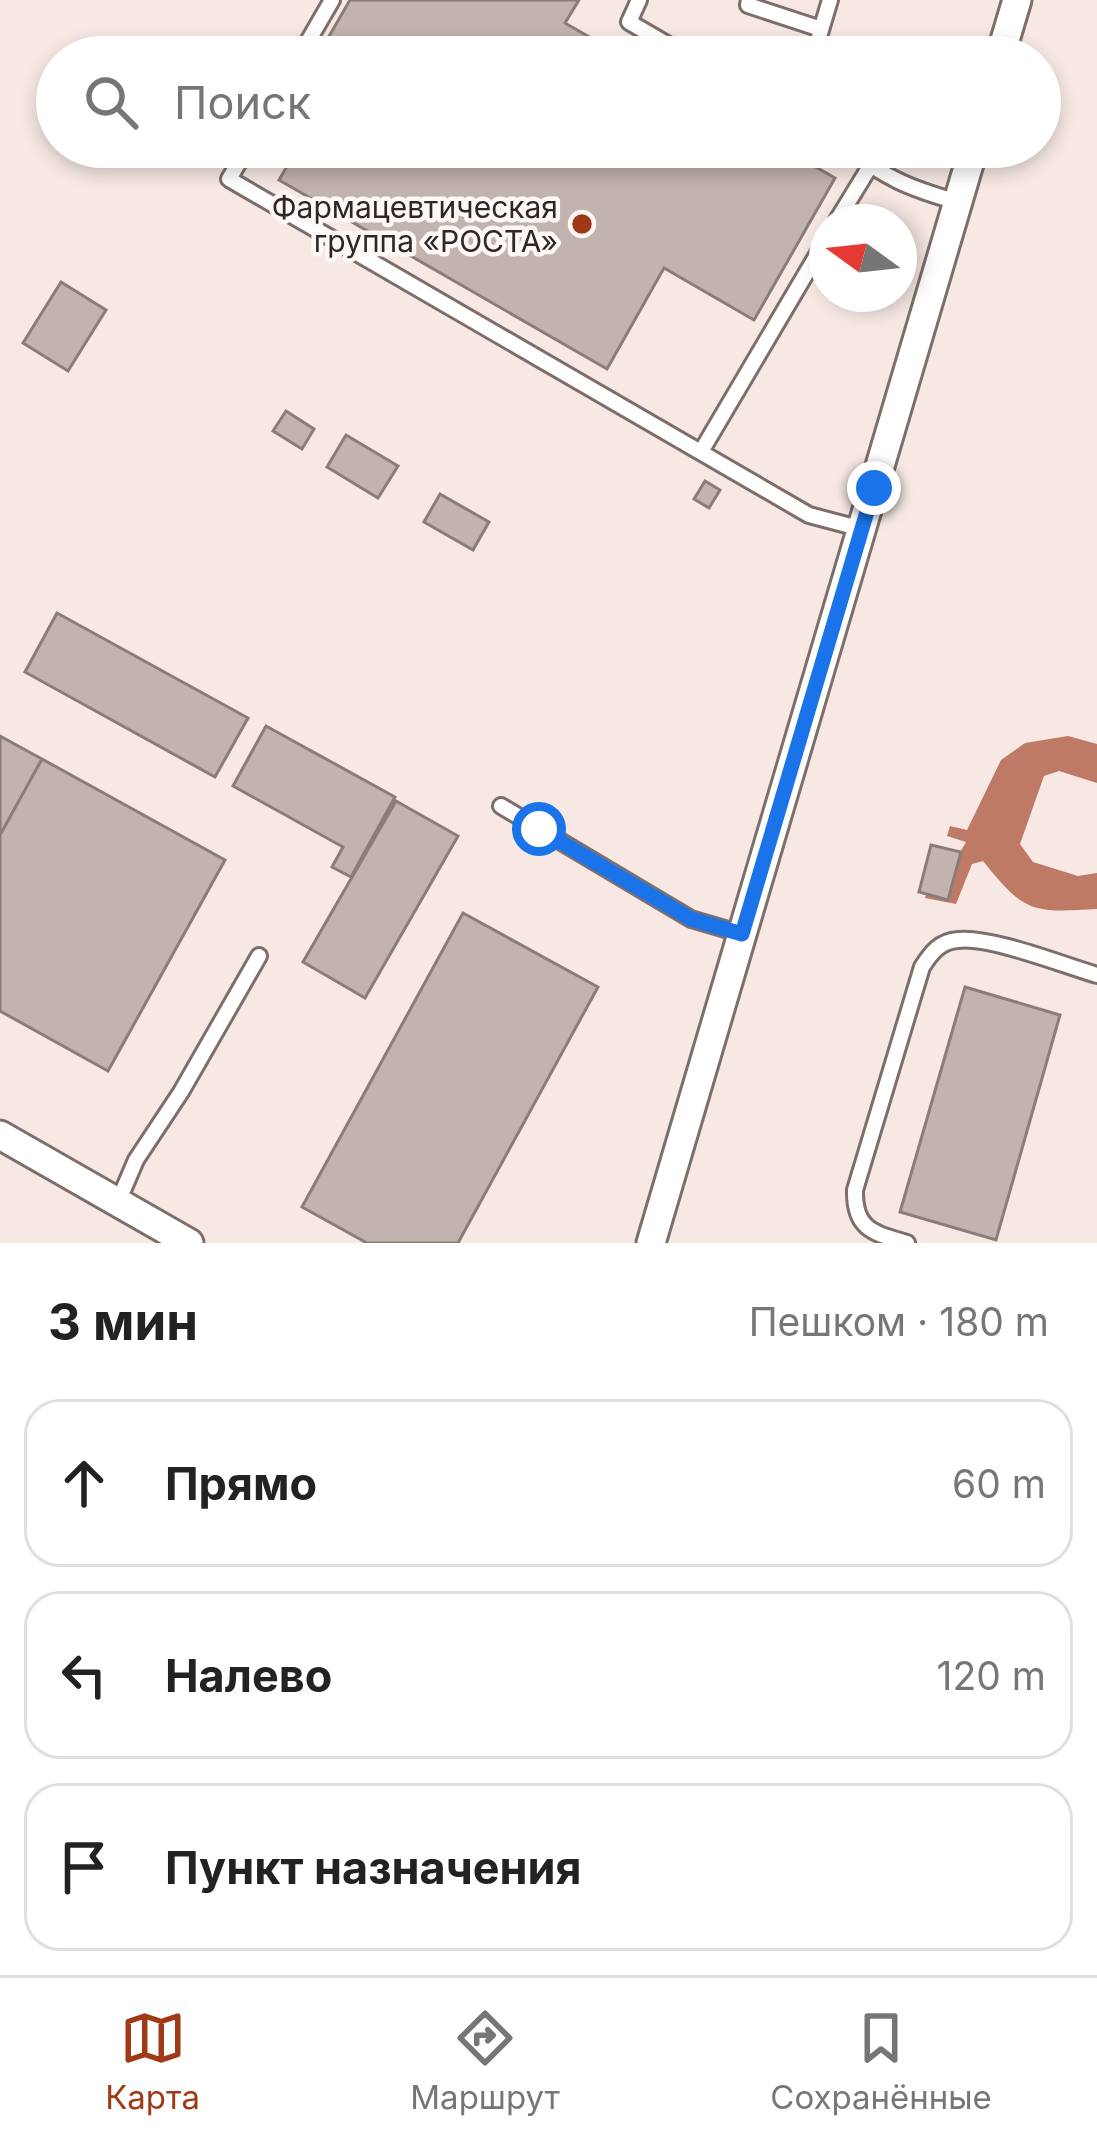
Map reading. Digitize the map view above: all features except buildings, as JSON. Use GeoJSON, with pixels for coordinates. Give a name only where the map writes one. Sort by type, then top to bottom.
{"type":"FeatureCollection","features":[{"type":"Feature","properties":{"kind":"street"},"geometry":{"type":"LineString","coordinates":[[1006,36],[1017,0]]}},
{"type":"Feature","properties":{"kind":"street"},"geometry":{"type":"LineString","coordinates":[[651,1243],[968,168]]}},
{"type":"Feature","properties":{"kind":"street"},"geometry":{"type":"LineString","coordinates":[[0,1136],[189,1243]]}},
{"type":"Feature","properties":{"kind":"lane"},"geometry":{"type":"LineString","coordinates":[[311,36],[332,0]]}},
{"type":"Feature","properties":{"kind":"lane"},"geometry":{"type":"LineString","coordinates":[[639,0],[629,22],[653,36]]}},
{"type":"Feature","properties":{"kind":"lane"},"geometry":{"type":"LineString","coordinates":[[749,0],[748,4],[821,29]]}},
{"type":"Feature","properties":{"kind":"lane"},"geometry":{"type":"LineString","coordinates":[[819,36],[830,0]]}},
{"type":"Feature","properties":{"kind":"lane"},"geometry":{"type":"LineString","coordinates":[[236,168],[229,179],[809,514],[862,529]]}},
{"type":"Feature","properties":{"kind":"lane"},"geometry":{"type":"LineString","coordinates":[[847,204],[868,168],[906,187],[958,202]]}},
{"type":"Feature","properties":{"kind":"lane"},"geometry":{"type":"LineString","coordinates":[[702,450],[809,269]]}},
{"type":"Feature","properties":{"kind":"lane"},"geometry":{"type":"LineString","coordinates":[[501,806],[691,919],[742,934]]}},
{"type":"Feature","properties":{"kind":"lane"},"geometry":{"type":"LineString","coordinates":[[907,1243],[864,1226],[855,1211],[855,1190],[922,967],[933,949],[956,939],[981,941],[1097,975]]}},
{"type":"Feature","properties":{"kind":"lane"},"geometry":{"type":"LineString","coordinates":[[118,1202],[136,1160],[182,1092],[259,956]]}},
{"type":"Feature","properties":{"kind":"shaded area"},"geometry":{"type":"Polygon","coordinates":[[[1068,736],[1097,744],[1097,783],[1059,771],[1044,776],[1020,844],[1033,862],[1078,876],[1097,873],[1097,909],[1031,906],[1009,891],[983,861],[972,864],[956,904],[925,898],[966,842],[947,836],[950,826],[967,830],[1001,760],[1025,743],[1068,736]]]}},
{"type":"Feature","properties":{"kind":"place","name":"Фармацевтическая группа «РОСТА»"},"geometry":{"type":"Point","coordinates":[582,224]}},
{"type":"Feature","properties":{"kind":"route"},"geometry":{"type":"LineString","coordinates":[[539,829],[691,919],[742,934],[874,488]]}}]}
